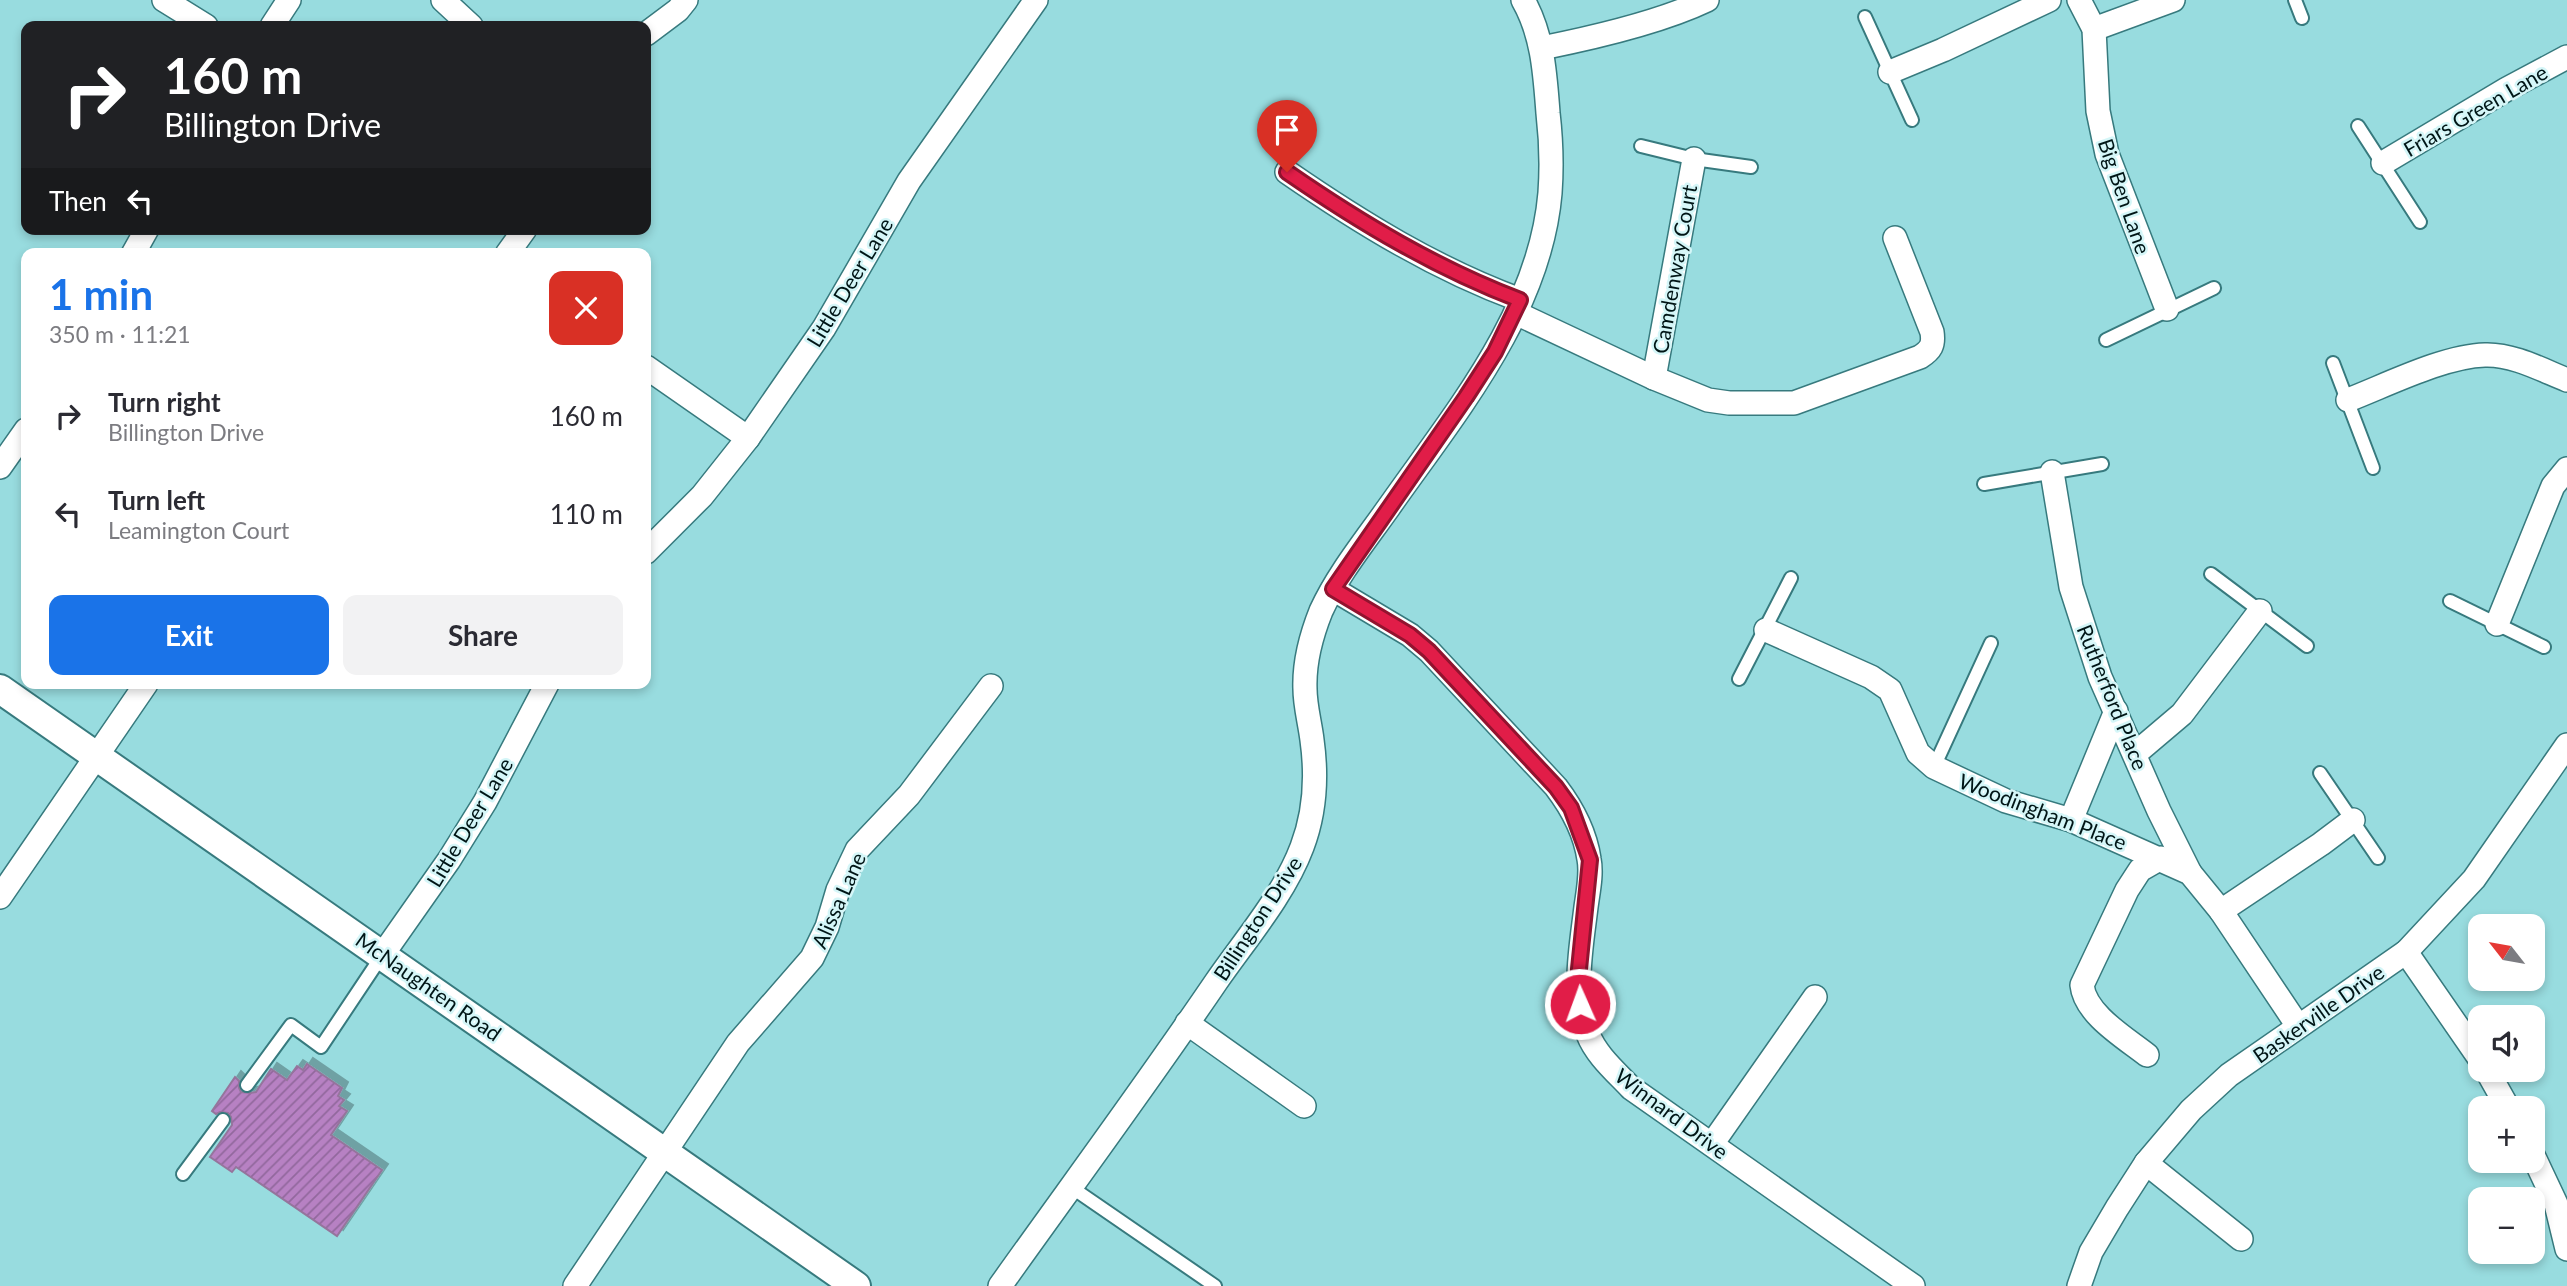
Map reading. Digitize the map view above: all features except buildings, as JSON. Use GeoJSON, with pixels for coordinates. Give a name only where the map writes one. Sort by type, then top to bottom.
{"type":"FeatureCollection","features":[{"type":"Feature","properties":{"kind":"street"},"geometry":{"type":"LineString","coordinates":[[164,0],[198,21]]}},
{"type":"Feature","properties":{"kind":"street"},"geometry":{"type":"LineString","coordinates":[[275,21],[289,0]]}},
{"type":"Feature","properties":{"kind":"street"},"geometry":{"type":"LineString","coordinates":[[443,0],[466,21]]}},
{"type":"Feature","properties":{"kind":"street"},"geometry":{"type":"LineString","coordinates":[[651,30],[678,10],[686,0]]}},
{"type":"Feature","properties":{"kind":"street","name":"Little Deer Lane"},"geometry":{"type":"LineString","coordinates":[[651,547],[702,496],[748,438],[824,328],[909,181],[1036,0]]}},
{"type":"Feature","properties":{"kind":"street","name":"Billington Drive"},"geometry":{"type":"LineString","coordinates":[[1000,1286],[1280,889],[1302,846],[1311,819],[1315,787],[1313,743],[1304,691],[1307,656],[1318,621],[1333,589],[1495,352],[1518,307],[1542,233],[1550,195],[1551,143],[1542,48],[1531,13],[1523,0]]}},
{"type":"Feature","properties":{"kind":"street"},"geometry":{"type":"LineString","coordinates":[[1542,48],[1643,22],[1707,0]]}},
{"type":"Feature","properties":{"kind":"street"},"geometry":{"type":"LineString","coordinates":[[1890,72],[2049,0]]}},
{"type":"Feature","properties":{"kind":"street","name":"Big Ben Lane"},"geometry":{"type":"LineString","coordinates":[[2079,0],[2094,29],[2098,111],[2107,154],[2167,309]]}},
{"type":"Feature","properties":{"kind":"street"},"geometry":{"type":"LineString","coordinates":[[2094,29],[2174,0]]}},
{"type":"Feature","properties":{"kind":"street","name":"Friars Green Lane"},"geometry":{"type":"LineString","coordinates":[[2383,163],[2507,89],[2567,57]]}},
{"type":"Feature","properties":{"kind":"street","name":"Camdenway Court"},"geometry":{"type":"LineString","coordinates":[[1654,379],[1694,159]]}},
{"type":"Feature","properties":{"kind":"street","name":"Camdenway Court"},"geometry":{"type":"LineString","coordinates":[[1287,172],[1348,214],[1411,251],[1487,288],[1654,379],[1708,400],[1794,403],[1929,352],[1934,342],[1932,332],[1895,238]]}},
{"type":"Feature","properties":{"kind":"street"},"geometry":{"type":"LineString","coordinates":[[2348,400],[2452,360],[2486,355],[2520,361],[2567,380]]}},
{"type":"Feature","properties":{"kind":"street"},"geometry":{"type":"LineString","coordinates":[[651,370],[748,438]]}},
{"type":"Feature","properties":{"kind":"street"},"geometry":{"type":"LineString","coordinates":[[0,467],[21,437]]}},
{"type":"Feature","properties":{"kind":"street"},"geometry":{"type":"LineString","coordinates":[[2497,624],[2553,486],[2567,468]]}},
{"type":"Feature","properties":{"kind":"street","name":"Rutherford Place"},"geometry":{"type":"LineString","coordinates":[[2052,472],[2071,587],[2101,677],[2159,811],[2190,873]]}},
{"type":"Feature","properties":{"kind":"street","name":"Winnard Drive"},"geometry":{"type":"LineString","coordinates":[[1333,589],[1410,635],[1429,651],[1556,787],[1571,808],[1590,860],[1579,969],[1580,1004],[1589,1036],[1607,1063],[1631,1088],[1913,1286]]}},
{"type":"Feature","properties":{"kind":"street"},"geometry":{"type":"LineString","coordinates":[[2136,753],[2182,714],[2260,611]]}},
{"type":"Feature","properties":{"kind":"street","name":"Woodingham Place"},"geometry":{"type":"LineString","coordinates":[[1766,629],[1871,677],[1890,690],[1917,753],[1934,767],[2007,801],[2071,820],[2190,873],[2221,911],[2298,1026]]}},
{"type":"Feature","properties":{"kind":"street","name":"Alissa Lane"},"geometry":{"type":"LineString","coordinates":[[575,1286],[738,1043],[812,958],[827,927],[838,890],[857,850],[909,795],[991,686]]}},
{"type":"Feature","properties":{"kind":"street","name":"McNaughten Road"},"geometry":{"type":"LineString","coordinates":[[0,689],[856,1286]]}},
{"type":"Feature","properties":{"kind":"street"},"geometry":{"type":"LineString","coordinates":[[0,897],[143,689]]}},
{"type":"Feature","properties":{"kind":"street","name":"Little Deer Lane"},"geometry":{"type":"LineString","coordinates":[[383,954],[449,860],[485,802],[544,689]]}},
{"type":"Feature","properties":{"kind":"street"},"geometry":{"type":"LineString","coordinates":[[2071,820],[2116,711]]}},
{"type":"Feature","properties":{"kind":"street","name":"Baskerville Drive"},"geometry":{"type":"LineString","coordinates":[[2079,1286],[2091,1252],[2146,1163],[2200,1101],[2229,1076],[2298,1026],[2406,952],[2474,879],[2567,745]]}},
{"type":"Feature","properties":{"kind":"street"},"geometry":{"type":"LineString","coordinates":[[2221,911],[2353,820]]}},
{"type":"Feature","properties":{"kind":"street"},"geometry":{"type":"LineString","coordinates":[[2147,1055],[2090,1009],[2083,998],[2082,985],[2127,890],[2140,870],[2161,859]]}},
{"type":"Feature","properties":{"kind":"street"},"geometry":{"type":"LineString","coordinates":[[2406,952],[2468,1042]]}},
{"type":"Feature","properties":{"kind":"street"},"geometry":{"type":"LineString","coordinates":[[1712,1144],[1815,998]]}},
{"type":"Feature","properties":{"kind":"street"},"geometry":{"type":"LineString","coordinates":[[1187,1023],[1304,1106]]}},
{"type":"Feature","properties":{"kind":"street"},"geometry":{"type":"LineString","coordinates":[[2146,1163],[2241,1239]]}},
{"type":"Feature","properties":{"kind":"street"},"geometry":{"type":"LineString","coordinates":[[2544,1173],[2561,1202],[2567,1249]]}},
{"type":"Feature","properties":{"kind":"lane"},"geometry":{"type":"LineString","coordinates":[[2295,0],[2302,18]]}},
{"type":"Feature","properties":{"kind":"lane"},"geometry":{"type":"LineString","coordinates":[[1865,17],[1912,120]]}},
{"type":"Feature","properties":{"kind":"lane"},"geometry":{"type":"LineString","coordinates":[[2358,126],[2420,222]]}},
{"type":"Feature","properties":{"kind":"lane"},"geometry":{"type":"LineString","coordinates":[[1641,146],[1694,159],[1751,167]]}},
{"type":"Feature","properties":{"kind":"lane"},"geometry":{"type":"LineString","coordinates":[[2106,340],[2214,288]]}},
{"type":"Feature","properties":{"kind":"lane"},"geometry":{"type":"LineString","coordinates":[[2333,363],[2373,468]]}},
{"type":"Feature","properties":{"kind":"lane"},"geometry":{"type":"LineString","coordinates":[[1984,484],[2102,464]]}},
{"type":"Feature","properties":{"kind":"lane"},"geometry":{"type":"LineString","coordinates":[[2211,574],[2307,646]]}},
{"type":"Feature","properties":{"kind":"lane"},"geometry":{"type":"LineString","coordinates":[[1740,679],[1791,578]]}},
{"type":"Feature","properties":{"kind":"lane"},"geometry":{"type":"LineString","coordinates":[[2450,601],[2543,647]]}},
{"type":"Feature","properties":{"kind":"lane"},"geometry":{"type":"LineString","coordinates":[[1934,767],[1991,643]]}},
{"type":"Feature","properties":{"kind":"lane"},"geometry":{"type":"LineString","coordinates":[[2320,773],[2378,858]]}},
{"type":"Feature","properties":{"kind":"lane"},"geometry":{"type":"LineString","coordinates":[[247,1085],[291,1025],[321,1047],[383,954]]}},
{"type":"Feature","properties":{"kind":"lane"},"geometry":{"type":"LineString","coordinates":[[183,1174],[222,1120]]}},
{"type":"Feature","properties":{"kind":"lane"},"geometry":{"type":"LineString","coordinates":[[1071,1187],[1215,1286]]}},
{"type":"Feature","properties":{"kind":"route"},"geometry":{"type":"LineString","coordinates":[[1287,172],[1348,214],[1411,251],[1487,288],[1520,300],[1495,352],[1466,397],[1333,589],[1410,635],[1429,651],[1556,787],[1571,808],[1590,860],[1579,969],[1580,1004]]}}]}
